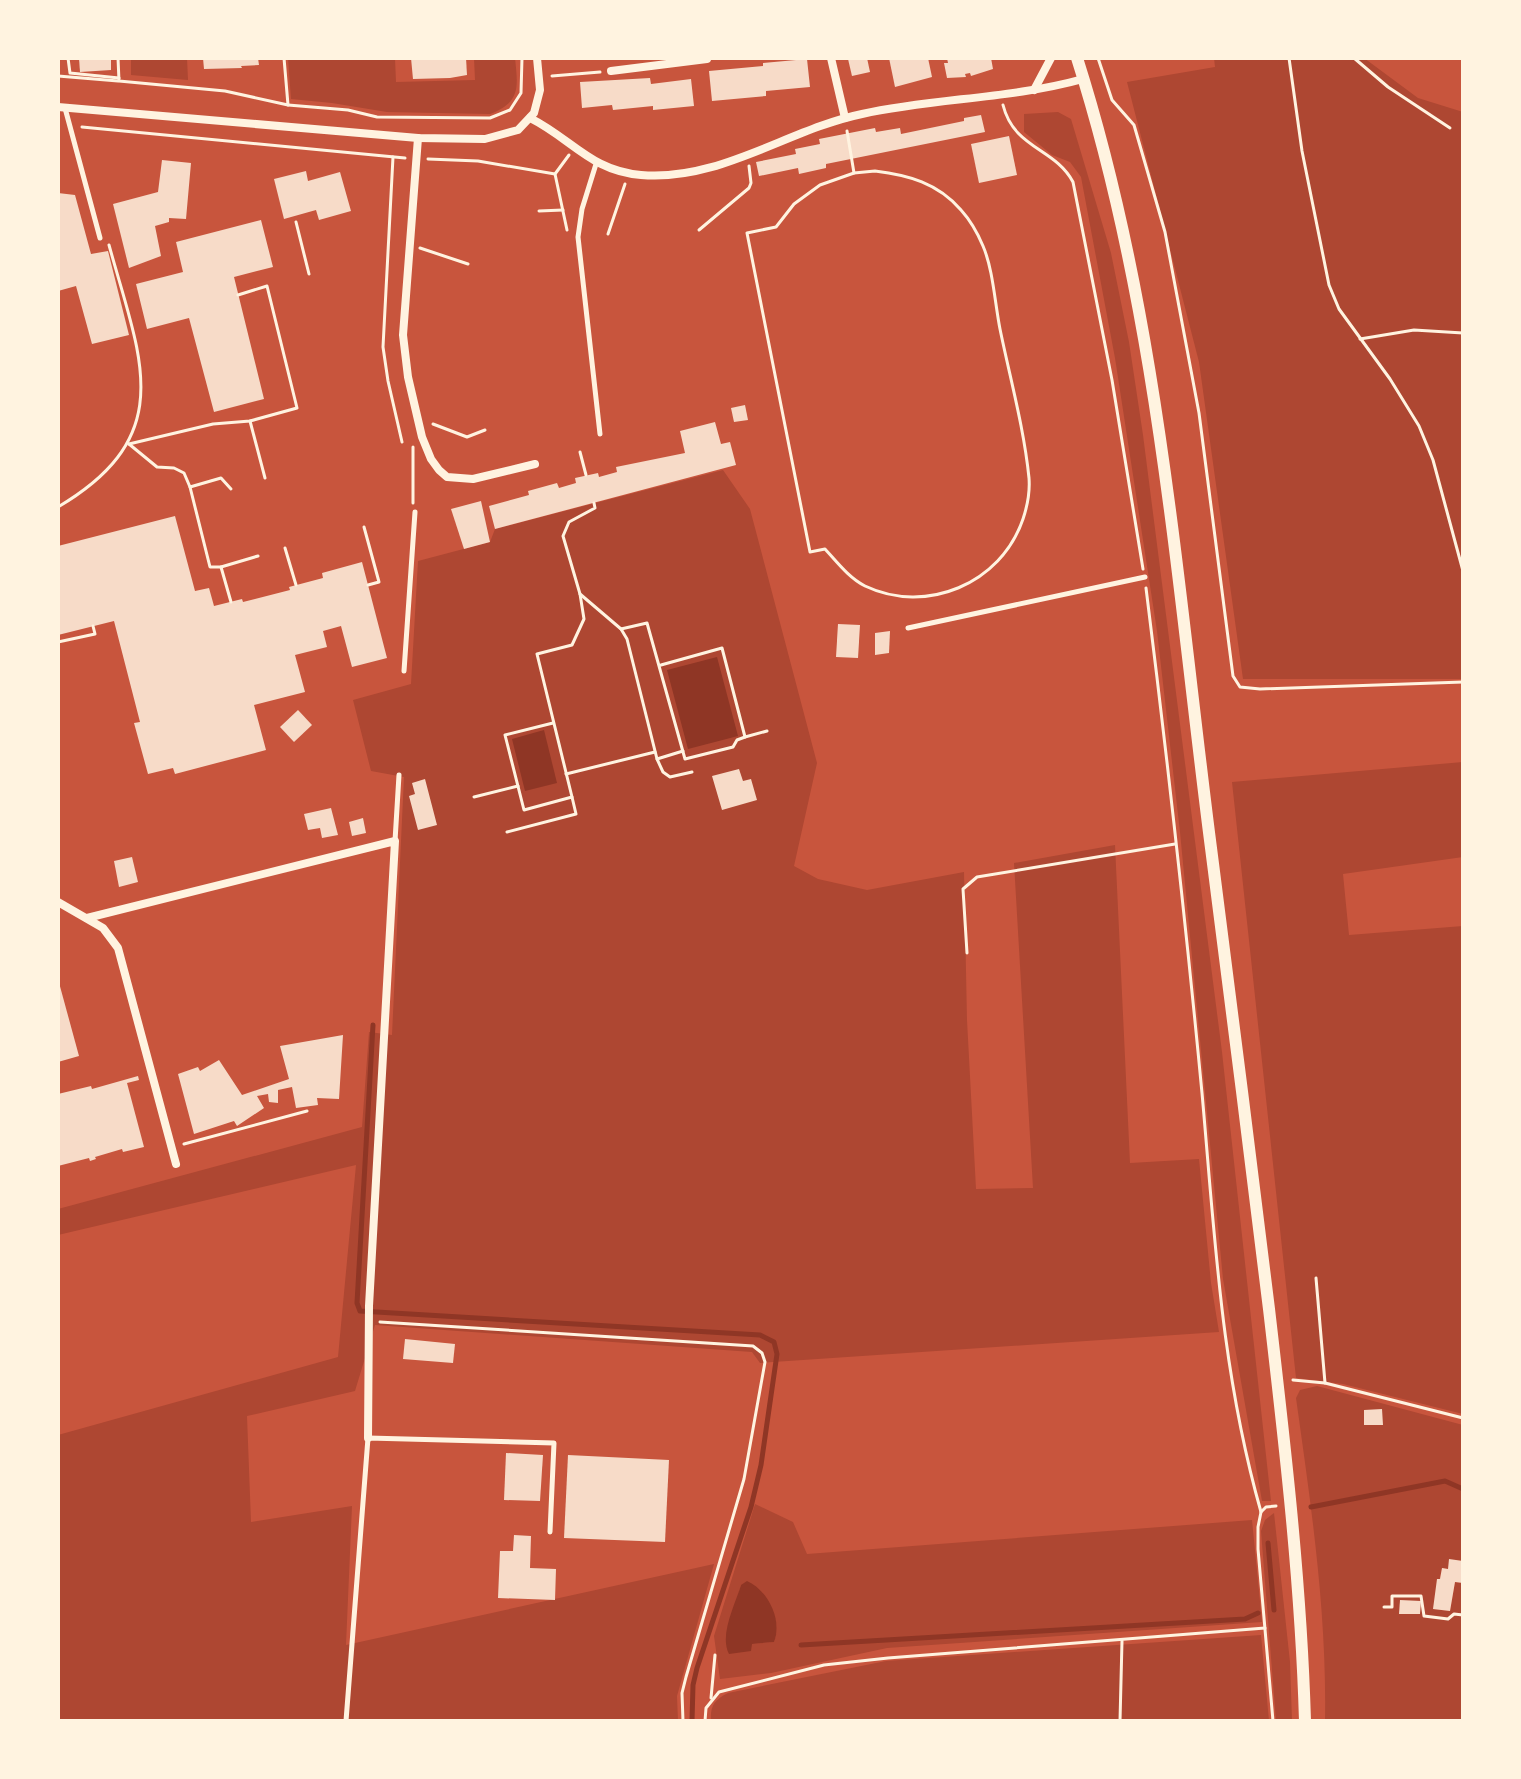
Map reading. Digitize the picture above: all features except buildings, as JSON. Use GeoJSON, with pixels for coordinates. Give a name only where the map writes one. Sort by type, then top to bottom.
{"type":"FeatureCollection","features":[{"type":"Feature","properties":{"kind":"main road"},"geometry":{"type":"LineString","coordinates":[[1077,58],[1128,253],[1149,376],[1240,1063],[1277,1379],[1302,1625],[1305,1721]]}},
{"type":"Feature","properties":{"kind":"street"},"geometry":{"type":"LineString","coordinates":[[62,107],[418,138],[497,138],[518,130],[530,118],[538,102],[540,77],[537,58]]}},
{"type":"Feature","properties":{"kind":"street"},"geometry":{"type":"LineString","coordinates":[[611,71],[710,58]]}},
{"type":"Feature","properties":{"kind":"street"},"geometry":{"type":"LineString","coordinates":[[831,58],[845,118]]}},
{"type":"Feature","properties":{"kind":"street"},"geometry":{"type":"LineString","coordinates":[[1034,90],[1051,58]]}},
{"type":"Feature","properties":{"kind":"street"},"geometry":{"type":"LineString","coordinates":[[530,118],[549,128],[596,164],[629,173],[676,174],[747,154],[863,113],[1034,90],[1083,79]]}},
{"type":"Feature","properties":{"kind":"street"},"geometry":{"type":"LineString","coordinates":[[418,138],[403,335],[406,366],[418,418],[418,438],[447,477],[473,479],[535,464]]}},
{"type":"Feature","properties":{"kind":"street"},"geometry":{"type":"LineString","coordinates":[[87,918],[395,841],[369,1306],[368,1438]]}},
{"type":"Feature","properties":{"kind":"street"},"geometry":{"type":"LineString","coordinates":[[58,902],[103,928],[118,948],[176,1164]]}},
{"type":"Feature","properties":{"kind":"lane"},"geometry":{"type":"LineString","coordinates":[[62,107],[100,238]]}},
{"type":"Feature","properties":{"kind":"lane"},"geometry":{"type":"LineString","coordinates":[[596,164],[582,209],[578,237],[600,434]]}},
{"type":"Feature","properties":{"kind":"lane"},"geometry":{"type":"LineString","coordinates":[[404,671],[414,512]]}},
{"type":"Feature","properties":{"kind":"lane"},"geometry":{"type":"LineString","coordinates":[[908,628],[1145,577]]}},
{"type":"Feature","properties":{"kind":"lane"},"geometry":{"type":"LineString","coordinates":[[395,841],[399,775]]}},
{"type":"Feature","properties":{"kind":"lane"},"geometry":{"type":"LineString","coordinates":[[346,1721],[368,1438],[554,1443],[550,1532]]}},
{"type":"Feature","properties":{"kind":"path"},"geometry":{"type":"LineString","coordinates":[[68,58],[70,73],[119,80]]}},
{"type":"Feature","properties":{"kind":"path"},"geometry":{"type":"LineString","coordinates":[[118,58],[119,80]]}},
{"type":"Feature","properties":{"kind":"path"},"geometry":{"type":"LineString","coordinates":[[284,58],[288,105]]}},
{"type":"Feature","properties":{"kind":"path"},"geometry":{"type":"LineString","coordinates":[[58,76],[225,91],[288,105],[340,109],[377,117],[490,118],[510,110],[521,93],[522,58]]}},
{"type":"Feature","properties":{"kind":"path"},"geometry":{"type":"LineString","coordinates":[[1098,58],[1112,100],[1129,116],[1142,144],[1165,232],[1201,426],[1233,676],[1240,687],[1260,689],[1463,682]]}},
{"type":"Feature","properties":{"kind":"path"},"geometry":{"type":"LineString","coordinates":[[1289,58],[1302,151],[1329,285],[1339,309],[1390,379],[1419,426],[1433,460],[1463,571]]}},
{"type":"Feature","properties":{"kind":"path"},"geometry":{"type":"LineString","coordinates":[[1354,58],[1388,87],[1450,128]]}},
{"type":"Feature","properties":{"kind":"path"},"geometry":{"type":"LineString","coordinates":[[540,77],[611,71]]}},
{"type":"Feature","properties":{"kind":"path"},"geometry":{"type":"LineString","coordinates":[[1002,94],[1005,115],[1013,131],[1058,163],[1073,182],[1112,380],[1145,577],[1199,1066],[1225,1349],[1261,1512],[1258,1549],[1273,1721]]}},
{"type":"Feature","properties":{"kind":"path"},"geometry":{"type":"LineString","coordinates":[[70,126],[393,157],[478,161],[555,174]]}},
{"type":"Feature","properties":{"kind":"path"},"geometry":{"type":"LineString","coordinates":[[847,131],[854,173]]}},
{"type":"Feature","properties":{"kind":"path"},"geometry":{"type":"LineString","coordinates":[[568,235],[555,174],[575,147]]}},
{"type":"Feature","properties":{"kind":"path"},"geometry":{"type":"LineString","coordinates":[[699,230],[749,188],[747,154]]}},
{"type":"Feature","properties":{"kind":"path"},"geometry":{"type":"LineString","coordinates":[[393,157],[383,347],[402,442]]}},
{"type":"Feature","properties":{"kind":"path"},"geometry":{"type":"LineString","coordinates":[[875,171],[903,175],[936,189],[961,210],[984,248],[1029,478],[1029,492],[1023,519],[1005,554],[983,575],[963,587],[940,594],[915,598],[891,595],[863,585],[825,549],[810,552],[747,233],[776,227],[806,194],[820,185],[854,173],[875,171]]}},
{"type":"Feature","properties":{"kind":"path"},"geometry":{"type":"LineString","coordinates":[[608,234],[629,173]]}},
{"type":"Feature","properties":{"kind":"path"},"geometry":{"type":"LineString","coordinates":[[539,211],[563,210]]}},
{"type":"Feature","properties":{"kind":"path"},"geometry":{"type":"LineString","coordinates":[[296,222],[309,274]]}},
{"type":"Feature","properties":{"kind":"path"},"geometry":{"type":"LineString","coordinates":[[58,507],[107,473],[129,444],[139,413],[142,383],[134,334],[106,236],[100,238]]}},
{"type":"Feature","properties":{"kind":"path"},"geometry":{"type":"LineString","coordinates":[[409,244],[468,264]]}},
{"type":"Feature","properties":{"kind":"path"},"geometry":{"type":"LineString","coordinates":[[129,444],[213,424],[250,421],[297,408],[267,286],[238,295]]}},
{"type":"Feature","properties":{"kind":"path"},"geometry":{"type":"LineString","coordinates":[[1360,339],[1414,330],[1463,333]]}},
{"type":"Feature","properties":{"kind":"path"},"geometry":{"type":"LineString","coordinates":[[418,418],[467,437],[485,430]]}},
{"type":"Feature","properties":{"kind":"path"},"geometry":{"type":"LineString","coordinates":[[250,421],[265,478]]}},
{"type":"Feature","properties":{"kind":"path"},"geometry":{"type":"LineString","coordinates":[[414,512],[418,438]]}},
{"type":"Feature","properties":{"kind":"path"},"geometry":{"type":"LineString","coordinates":[[129,444],[157,467],[174,468],[184,473],[210,567],[221,567],[258,556]]}},
{"type":"Feature","properties":{"kind":"path"},"geometry":{"type":"LineString","coordinates":[[580,452],[586,475]]}},
{"type":"Feature","properties":{"kind":"path"},"geometry":{"type":"LineString","coordinates":[[190,487],[221,478],[231,489]]}},
{"type":"Feature","properties":{"kind":"path"},"geometry":{"type":"LineString","coordinates":[[507,832],[576,814],[537,654],[572,645],[584,619],[563,536],[569,522],[595,508],[594,503]]}},
{"type":"Feature","properties":{"kind":"path"},"geometry":{"type":"LineString","coordinates":[[364,527],[379,582],[368,585]]}},
{"type":"Feature","properties":{"kind":"path"},"geometry":{"type":"LineString","coordinates":[[285,548],[296,585]]}},
{"type":"Feature","properties":{"kind":"path"},"geometry":{"type":"LineString","coordinates":[[221,567],[231,602]]}},
{"type":"Feature","properties":{"kind":"path"},"geometry":{"type":"LineString","coordinates":[[580,594],[621,629],[627,639],[655,752],[663,772],[670,777],[692,772]]}},
{"type":"Feature","properties":{"kind":"path"},"geometry":{"type":"LineString","coordinates":[[621,629],[647,623],[685,759],[733,747],[737,740],[767,731]]}},
{"type":"Feature","properties":{"kind":"path"},"geometry":{"type":"LineString","coordinates":[[58,642],[95,634],[93,626]]}},
{"type":"Feature","properties":{"kind":"path"},"geometry":{"type":"LineString","coordinates":[[661,665],[722,648],[745,737]]}},
{"type":"Feature","properties":{"kind":"path"},"geometry":{"type":"LineString","coordinates":[[553,723],[505,735],[524,810],[572,797]]}},
{"type":"Feature","properties":{"kind":"path"},"geometry":{"type":"LineString","coordinates":[[657,759],[683,751]]}},
{"type":"Feature","properties":{"kind":"path"},"geometry":{"type":"LineString","coordinates":[[566,774],[655,752]]}},
{"type":"Feature","properties":{"kind":"path"},"geometry":{"type":"LineString","coordinates":[[474,797],[518,786]]}},
{"type":"Feature","properties":{"kind":"path"},"geometry":{"type":"LineString","coordinates":[[967,953],[963,889],[977,877],[1175,844]]}},
{"type":"Feature","properties":{"kind":"path"},"geometry":{"type":"LineString","coordinates":[[172,1147],[307,1111]]}},
{"type":"Feature","properties":{"kind":"path"},"geometry":{"type":"LineString","coordinates":[[1316,1278],[1325,1383]]}},
{"type":"Feature","properties":{"kind":"path"},"geometry":{"type":"LineString","coordinates":[[369,1319],[753,1346],[762,1353],[765,1362],[744,1479],[682,1693],[683,1721]]}},
{"type":"Feature","properties":{"kind":"path"},"geometry":{"type":"LineString","coordinates":[[1277,1379],[1325,1383],[1463,1418]]}},
{"type":"Feature","properties":{"kind":"path"},"geometry":{"type":"LineString","coordinates":[[1384,1607],[1392,1607],[1392,1596],[1421,1596],[1424,1616],[1448,1619],[1454,1614],[1463,1615]]}},
{"type":"Feature","properties":{"kind":"path"},"geometry":{"type":"LineString","coordinates":[[711,1698],[737,1686],[824,1665],[1265,1628]]}},
{"type":"Feature","properties":{"kind":"path"},"geometry":{"type":"LineString","coordinates":[[1120,1721],[1122,1640]]}},
{"type":"Feature","properties":{"kind":"path"},"geometry":{"type":"LineString","coordinates":[[705,1721],[711,1698],[715,1655]]}},
{"type":"Feature","properties":{"kind":"shaded area"},"geometry":{"type":"Polygon","coordinates":[[[131,58],[187,58],[188,80],[131,75],[131,58]]]}},
{"type":"Feature","properties":{"kind":"shaded area"},"geometry":{"type":"Polygon","coordinates":[[[288,58],[395,58],[396,82],[475,80],[474,58],[515,58],[517,85],[512,99],[490,114],[387,112],[291,99],[288,58]]]}},
{"type":"Feature","properties":{"kind":"shaded area"},"geometry":{"type":"Polygon","coordinates":[[[1214,58],[1364,58],[1418,98],[1463,112],[1463,679],[1243,679],[1199,362],[1127,82],[1215,67],[1214,58]]]}},
{"type":"Feature","properties":{"kind":"shaded area"},"geometry":{"type":"Polygon","coordinates":[[[1058,112],[1071,119],[1111,253],[1129,342],[1222,1052],[1271,1501],[1262,1501],[1223,1279],[1180,832],[1157,631],[1115,358],[1081,177],[1070,162],[1052,155],[1024,132],[1024,114],[1058,112]]]}},
{"type":"Feature","properties":{"kind":"shaded area"},"geometry":{"type":"Polygon","coordinates":[[[723,470],[750,509],[817,763],[794,866],[818,879],[867,890],[964,872],[967,1020],[976,1189],[1033,1188],[1014,863],[1115,845],[1130,1163],[1199,1159],[1219,1332],[760,1363],[752,1352],[375,1325],[355,1391],[247,1416],[251,1522],[352,1506],[346,1645],[714,1564],[677,1696],[678,1721],[58,1721],[58,1435],[338,1357],[356,1165],[58,1235],[58,1209],[362,1127],[369,1032],[392,1035],[404,777],[371,771],[353,700],[411,684],[418,561],[490,542],[495,529],[723,470]]]}},
{"type":"Feature","properties":{"kind":"shaded area"},"geometry":{"type":"Polygon","coordinates":[[[717,657],[738,736],[688,749],[667,670],[717,657]]]}},
{"type":"Feature","properties":{"kind":"shaded area"},"geometry":{"type":"Polygon","coordinates":[[[544,730],[557,783],[525,791],[512,739],[544,730]]]}},
{"type":"Feature","properties":{"kind":"shaded area"},"geometry":{"type":"Polygon","coordinates":[[[1463,762],[1463,857],[1343,874],[1349,935],[1463,926],[1463,1414],[1343,1384],[1296,1378],[1232,782],[1463,762]]]}},
{"type":"Feature","properties":{"kind":"shaded area"},"geometry":{"type":"Polygon","coordinates":[[[1317,1386],[1463,1425],[1463,1561],[1448,1569],[1442,1568],[1433,1609],[1450,1611],[1455,1582],[1463,1583],[1463,1721],[1325,1721],[1321,1599],[1296,1398],[1300,1390],[1317,1386]]]}},
{"type":"Feature","properties":{"kind":"shaded area"},"geometry":{"type":"Polygon","coordinates":[[[755,1504],[793,1522],[807,1554],[1252,1520],[1262,1622],[887,1648],[771,1673],[720,1679],[714,1636],[755,1504]],[[741,1585],[728,1628],[752,1644],[774,1642],[776,1634],[774,1614],[760,1590],[741,1585]]]}},
{"type":"Feature","properties":{"kind":"shaded area"},"geometry":{"type":"Polygon","coordinates":[[[1274,1513],[1290,1662],[1292,1721],[1276,1721],[1261,1531],[1265,1520],[1274,1513]]]}},
{"type":"Feature","properties":{"kind":"shaded area"},"geometry":{"type":"Polygon","coordinates":[[[747,1581],[761,1591],[772,1607],[776,1634],[774,1642],[752,1644],[751,1651],[729,1654],[726,1638],[729,1620],[741,1585],[747,1581]]]}},
{"type":"Feature","properties":{"kind":"shaded area"},"geometry":{"type":"Polygon","coordinates":[[[1261,1635],[1269,1721],[711,1721],[714,1704],[728,1693],[886,1661],[1261,1635]]]}},
{"type":"Feature","properties":{"kind":"waterway"},"geometry":{"type":"LineString","coordinates":[[373,1025],[357,1303],[360,1311],[760,1335],[774,1342],[777,1354],[761,1465],[751,1507],[697,1668],[692,1721]]}},
{"type":"Feature","properties":{"kind":"waterway"},"geometry":{"type":"LineString","coordinates":[[1311,1507],[1445,1481],[1463,1489]]}},
{"type":"Feature","properties":{"kind":"waterway"},"geometry":{"type":"LineString","coordinates":[[1268,1543],[1274,1610]]}},
{"type":"Feature","properties":{"kind":"waterway"},"geometry":{"type":"LineString","coordinates":[[801,1645],[1245,1619],[1258,1613]]}}]}
